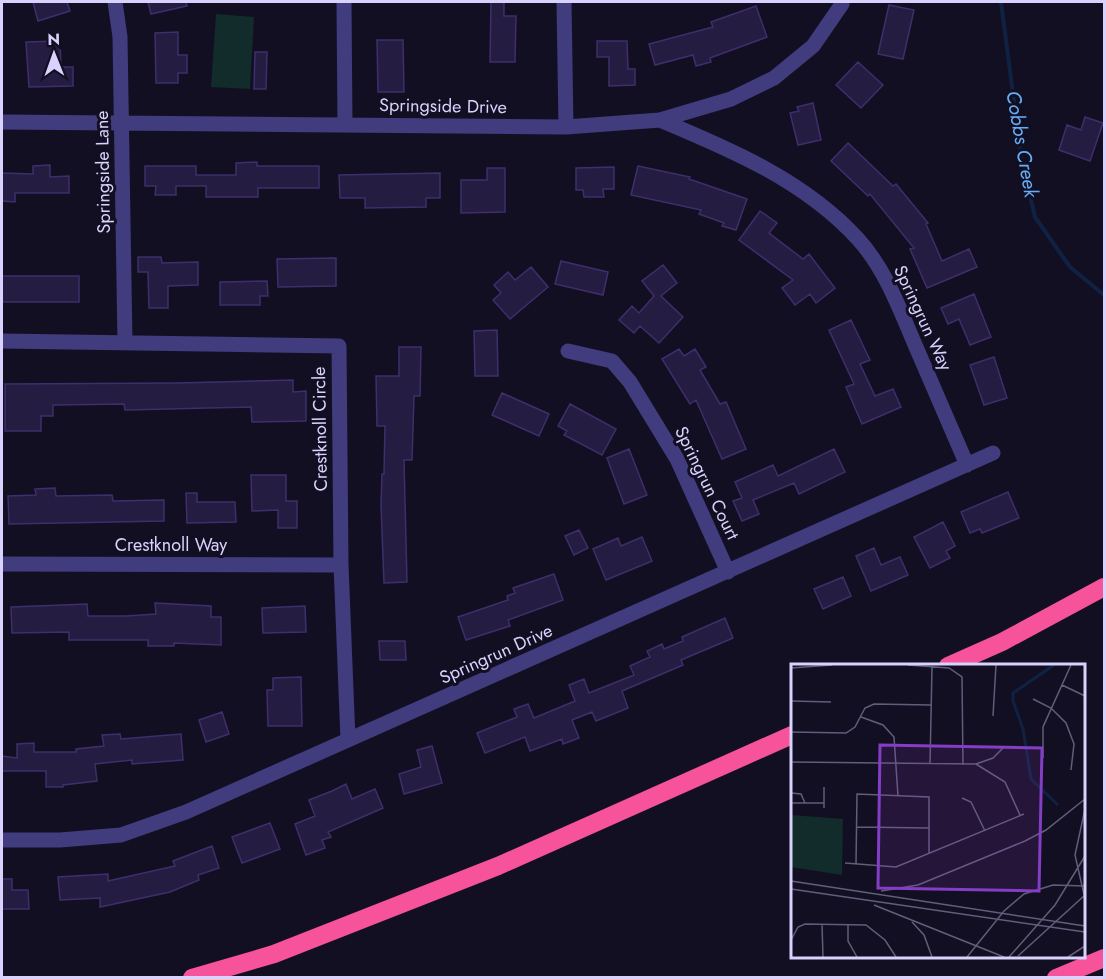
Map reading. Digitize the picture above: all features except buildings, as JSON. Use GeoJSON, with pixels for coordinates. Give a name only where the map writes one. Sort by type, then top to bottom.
{"type":"FeatureCollection","features":[{"type":"Feature","properties":{"kind":"highway"},"geometry":{"type":"LineString","coordinates":[[952,664],[1002,642],[1104,587]]}},
{"type":"Feature","properties":{"kind":"highway"},"geometry":{"type":"LineString","coordinates":[[192,978],[274,954],[498,866],[791,735]]}},
{"type":"Feature","properties":{"kind":"highway"},"geometry":{"type":"LineString","coordinates":[[1056,978],[1104,958]]}},
{"type":"Feature","properties":{"kind":"street","name":"Springside Lane"},"geometry":{"type":"LineString","coordinates":[[115,2],[120,37],[125,343]]}},
{"type":"Feature","properties":{"kind":"street"},"geometry":{"type":"LineString","coordinates":[[344,2],[345,124]]}},
{"type":"Feature","properties":{"kind":"street"},"geometry":{"type":"LineString","coordinates":[[564,2],[566,127]]}},
{"type":"Feature","properties":{"kind":"street","name":"Springside Drive"},"geometry":{"type":"LineString","coordinates":[[2,122],[566,127],[660,120],[730,99],[774,78],[813,46],[842,4]]}},
{"type":"Feature","properties":{"kind":"street","name":"Springrun Way"},"geometry":{"type":"LineString","coordinates":[[660,120],[726,147],[779,176],[821,204],[859,240],[890,286],[967,465]]}},
{"type":"Feature","properties":{"kind":"street","name":"Crestknoll Circle"},"geometry":{"type":"LineString","coordinates":[[2,341],[339,346],[341,564],[348,740]]}},
{"type":"Feature","properties":{"kind":"street","name":"Springrun Court"},"geometry":{"type":"LineString","coordinates":[[568,351],[612,361],[630,382],[677,459],[728,573]]}},
{"type":"Feature","properties":{"kind":"street","name":"Springrun Drive"},"geometry":{"type":"LineString","coordinates":[[2,840],[60,840],[121,835],[186,813],[993,453]]}},
{"type":"Feature","properties":{"kind":"street","name":"Crestknoll Way"},"geometry":{"type":"LineString","coordinates":[[2,564],[341,564]]}},
{"type":"Feature","properties":{"kind":"green space"},"geometry":{"type":"Polygon","coordinates":[[[216,14],[254,17],[250,89],[211,87],[216,14]]]}},
{"type":"Feature","properties":{"kind":"waterway","name":"Cobbs Creek"},"geometry":{"type":"LineString","coordinates":[[1001,2],[1022,163],[1035,217],[1070,267],[1104,295]]}}]}
